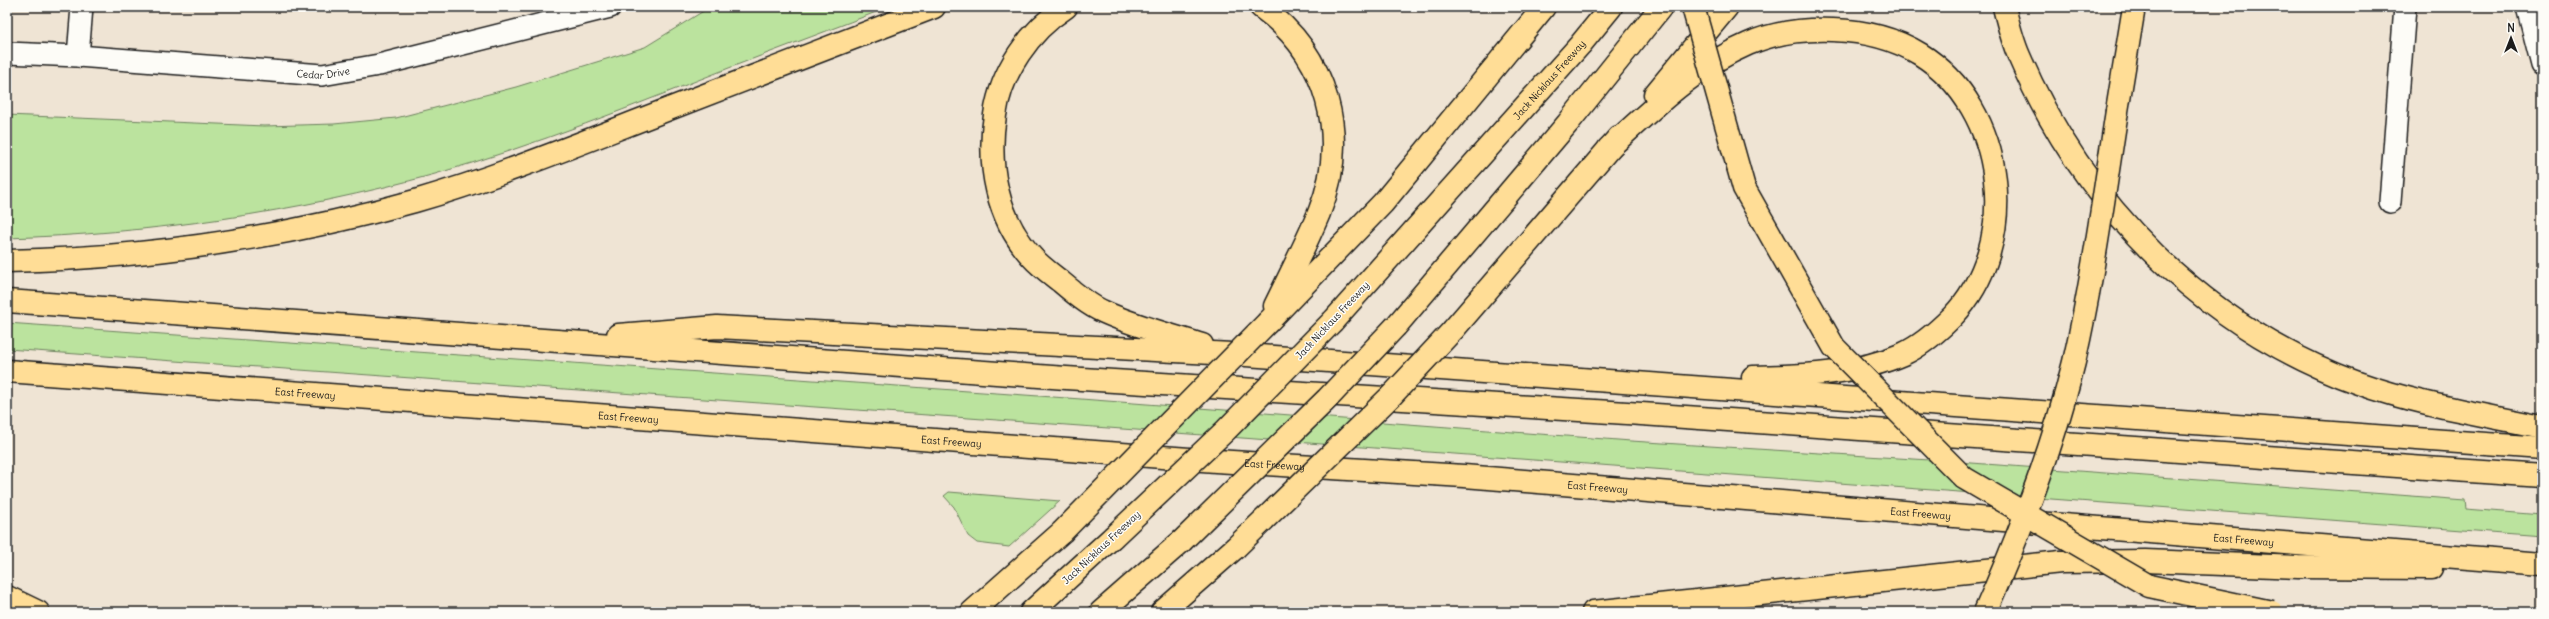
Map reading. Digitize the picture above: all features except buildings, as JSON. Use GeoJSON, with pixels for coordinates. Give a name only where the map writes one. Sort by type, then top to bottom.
{"type":"FeatureCollection","features":[{"type":"Feature","properties":{"kind":"highway"},"geometry":{"type":"LineString","coordinates":[[7,261],[134,254],[222,242],[363,214],[416,200],[515,169],[934,7]]}},
{"type":"Feature","properties":{"kind":"highway"},"geometry":{"type":"LineString","coordinates":[[1066,7],[1036,31],[1025,45],[1000,93],[992,133],[992,165],[997,191],[1009,222],[1032,258],[1075,294],[1104,312],[1232,354]]}},
{"type":"Feature","properties":{"kind":"highway"},"geometry":{"type":"LineString","coordinates":[[1261,7],[1291,36],[1311,61],[1330,106],[1333,126],[1331,167],[1319,212],[1268,322]]}},
{"type":"Feature","properties":{"kind":"highway"},"geometry":{"type":"LineString","coordinates":[[972,612],[1062,532],[1383,203],[1544,7]]}},
{"type":"Feature","properties":{"kind":"highway","name":"Jack Nicklaus Freeway"},"geometry":{"type":"LineString","coordinates":[[1031,612],[1226,430],[1333,321],[1580,45],[1611,7]]}},
{"type":"Feature","properties":{"kind":"highway"},"geometry":{"type":"LineString","coordinates":[[1101,612],[1182,540],[1327,399],[1396,326],[1568,123],[1660,7]]}},
{"type":"Feature","properties":{"kind":"highway"},"geometry":{"type":"LineString","coordinates":[[1693,7],[1744,188],[1834,347],[1964,478],[2149,586],[2272,612]]}},
{"type":"Feature","properties":{"kind":"highway"},"geometry":{"type":"LineString","coordinates":[[1162,612],[1235,548],[1392,394],[1453,330],[1609,148],[1727,7]]}},
{"type":"Feature","properties":{"kind":"highway"},"geometry":{"type":"LineString","coordinates":[[2004,7],[2018,54],[2040,103],[2078,166],[2109,206],[2144,246],[2184,282],[2230,317],[2270,341],[2315,365],[2358,383],[2415,400],[2542,427]]}},
{"type":"Feature","properties":{"kind":"highway"},"geometry":{"type":"LineString","coordinates":[[1985,612],[2012,550],[2036,486],[2058,420],[2074,360],[2134,7]]}},
{"type":"Feature","properties":{"kind":"highway"},"geometry":{"type":"LineString","coordinates":[[1609,148],[1672,91],[1748,44],[1798,32],[1845,30],[1869,34],[1900,44],[1920,54],[1953,83],[1977,118],[1991,156],[1996,180],[1995,226],[1991,247],[1979,282],[1958,311],[1944,325],[1904,354],[1874,363],[1834,372],[1783,376],[1638,381]]}},
{"type":"Feature","properties":{"kind":"highway"},"geometry":{"type":"LineString","coordinates":[[7,301],[1066,378],[1627,413],[2542,476]]}},
{"type":"Feature","properties":{"kind":"highway"},"geometry":{"type":"LineString","coordinates":[[546,340],[717,327],[1232,354],[1638,381],[2542,448]]}},
{"type":"Feature","properties":{"kind":"highway","name":"East Freeway"},"geometry":{"type":"LineString","coordinates":[[7,371],[1216,461],[1472,477],[2542,564]]}},
{"type":"Feature","properties":{"kind":"highway"},"geometry":{"type":"LineString","coordinates":[[1593,612],[2061,562],[2145,561],[2298,567],[2542,569]]}},
{"type":"Feature","properties":{"kind":"highway"},"geometry":{"type":"LineString","coordinates":[[7,597],[38,612]]}},
{"type":"Feature","properties":{"kind":"street"},"geometry":{"type":"LineString","coordinates":[[78,56],[82,7]]}},
{"type":"Feature","properties":{"kind":"street","name":"Cedar Drive"},"geometry":{"type":"LineString","coordinates":[[7,54],[78,56],[322,75],[380,65],[610,7]]}},
{"type":"Feature","properties":{"kind":"street"},"geometry":{"type":"LineString","coordinates":[[2390,202],[2405,7]]}},
{"type":"Feature","properties":{"kind":"street"},"geometry":{"type":"LineString","coordinates":[[2527,7],[2542,65]]}},
{"type":"Feature","properties":{"kind":"green space"},"geometry":{"type":"Polygon","coordinates":[[[710,7],[889,7],[586,124],[473,163],[435,174],[330,199],[223,219],[115,232],[7,238],[7,115],[264,126],[334,124],[396,118],[516,87],[645,47],[710,7]]]}},
{"type":"Feature","properties":{"kind":"green space"},"geometry":{"type":"Polygon","coordinates":[[[7,323],[1081,399],[1631,441],[1945,461],[2465,500],[2466,509],[2542,515],[2542,536],[1136,430],[7,349],[7,323]]]}},
{"type":"Feature","properties":{"kind":"green space"},"geometry":{"type":"Polygon","coordinates":[[[949,492],[1060,501],[1009,547],[977,543],[968,536],[954,507],[944,496],[949,492]]]}}]}
